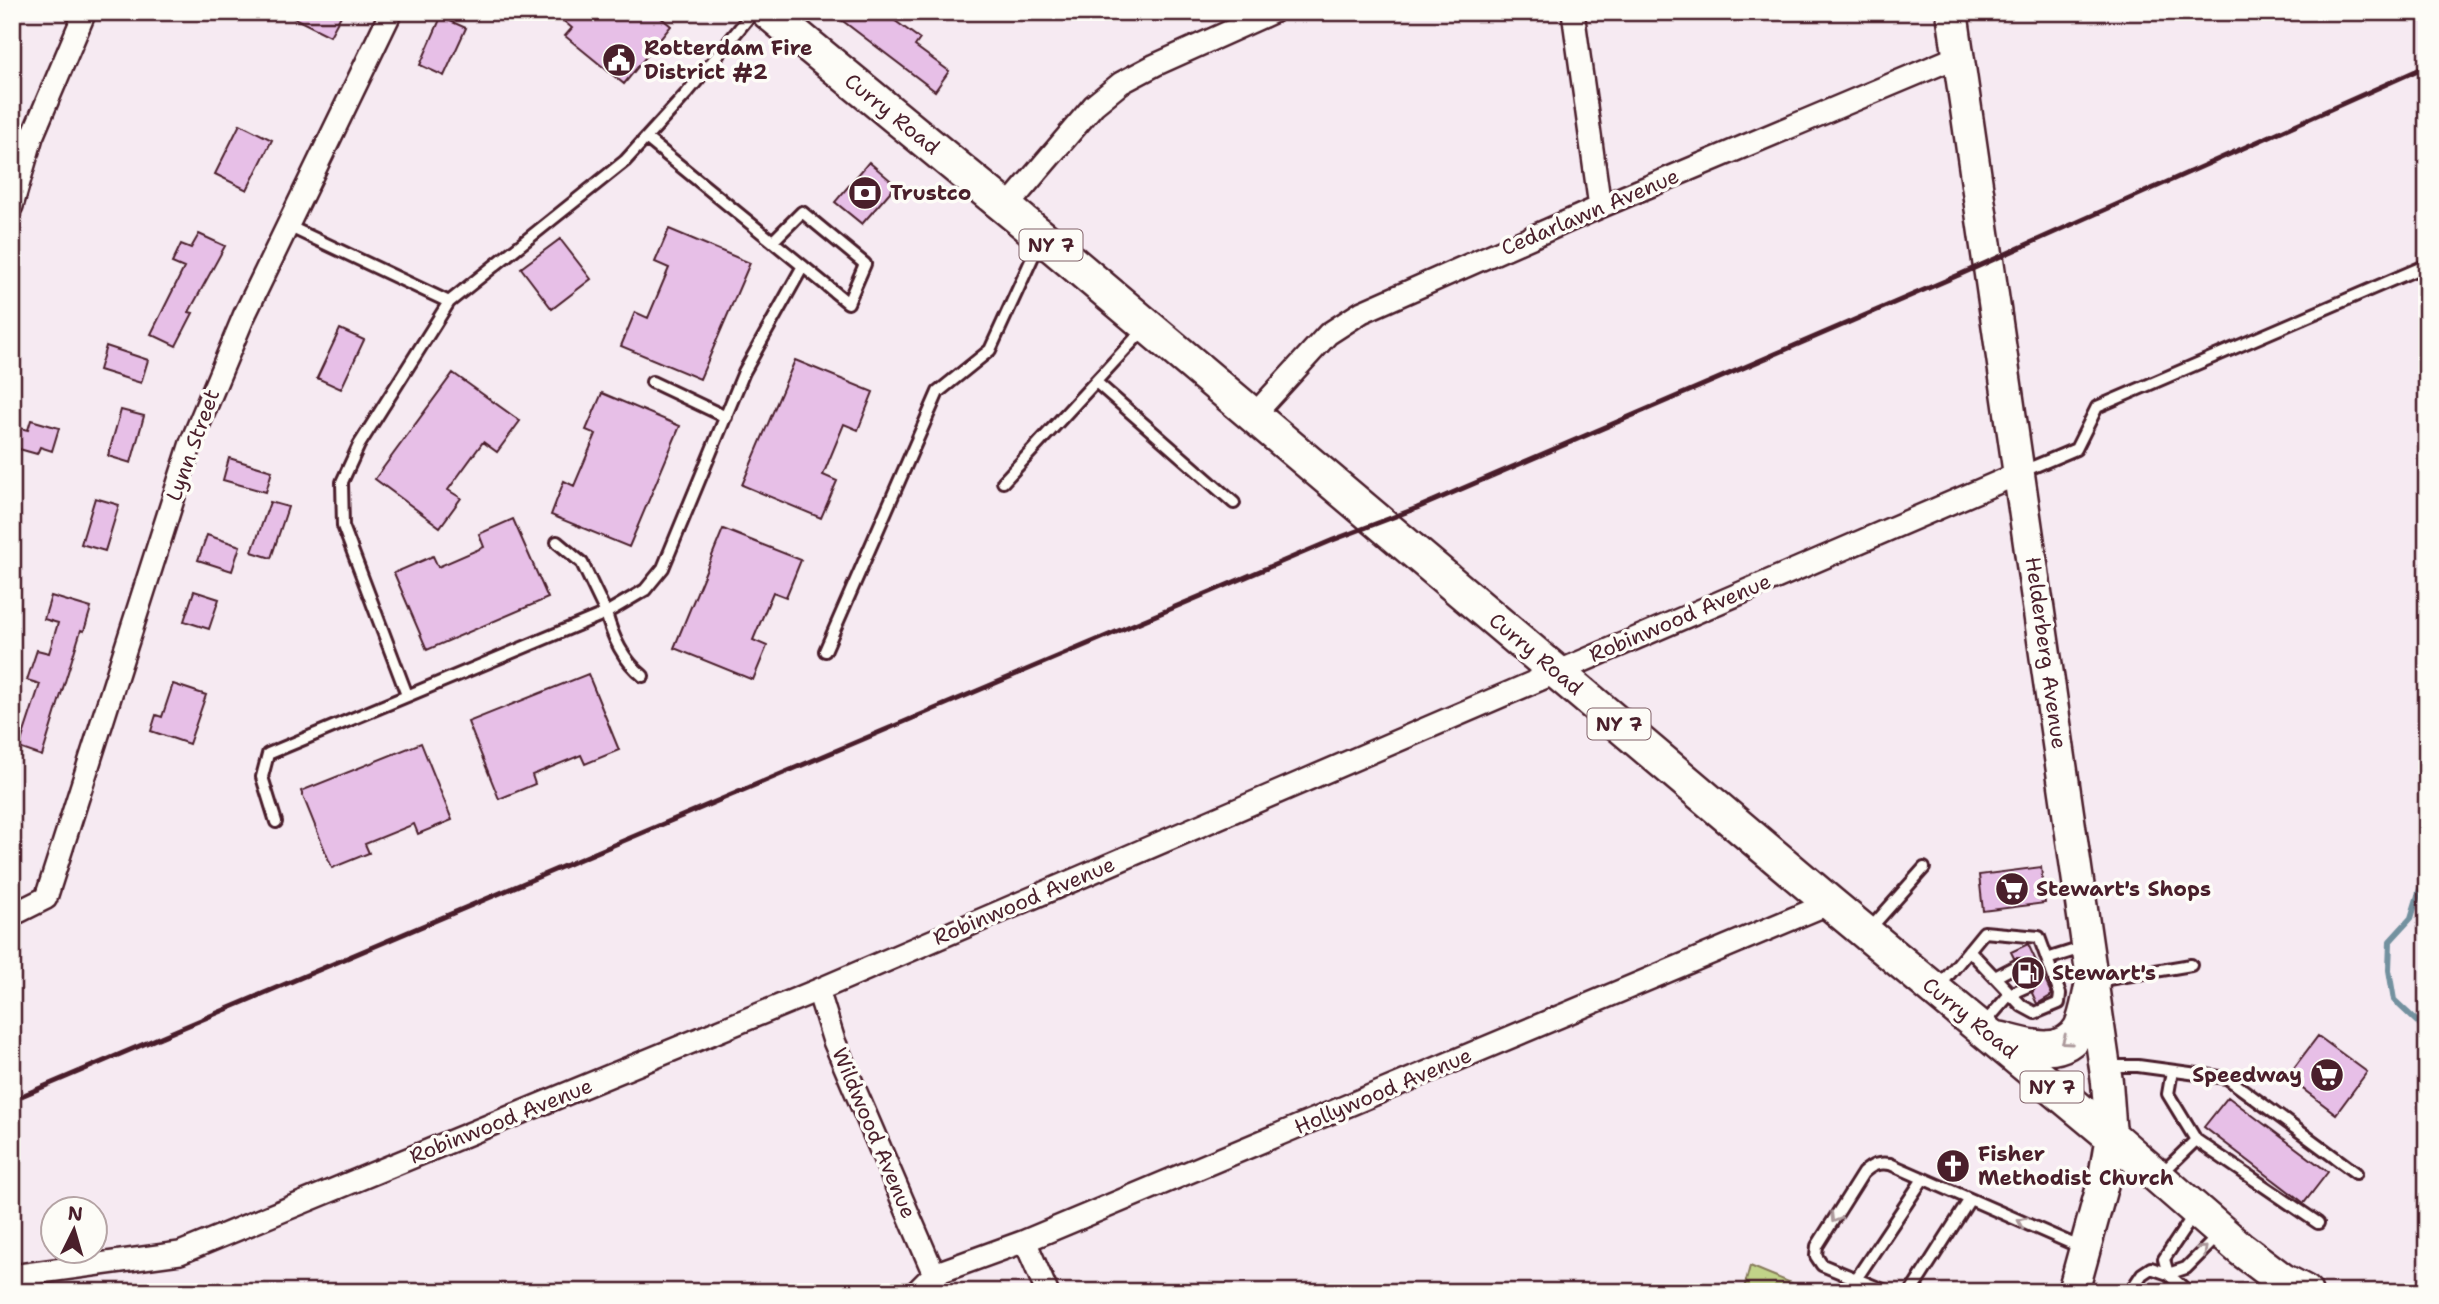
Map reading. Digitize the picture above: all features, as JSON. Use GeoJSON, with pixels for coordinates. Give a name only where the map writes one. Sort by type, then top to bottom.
{"type":"FeatureCollection","features":[{"type":"Feature","properties":{"kind":"main road","name":"Curry Road"},"geometry":{"type":"LineString","coordinates":[[768,12],[1042,237],[1830,904],[2111,1136],[2232,1241],[2282,1280],[2305,1292]]}},
{"type":"Feature","properties":{"kind":"main road"},"geometry":{"type":"LineString","coordinates":[[1987,1032],[2036,1048],[2056,1048],[2068,1042],[2080,1028],[2093,981]]}},
{"type":"Feature","properties":{"kind":"main road","name":"NY 7"},"geometry":{"type":"LineString","coordinates":[[2232,1241],[2273,1292]]}},
{"type":"Feature","properties":{"kind":"street"},"geometry":{"type":"LineString","coordinates":[[12,206],[22,134],[85,12]]}},
{"type":"Feature","properties":{"kind":"street","name":"Lynn Street"},"geometry":{"type":"LineString","coordinates":[[12,915],[46,898],[191,443],[244,316],[391,12]]}},
{"type":"Feature","properties":{"kind":"street"},"geometry":{"type":"LineString","coordinates":[[1006,208],[1094,106],[1121,83],[1273,12]]}},
{"type":"Feature","properties":{"kind":"street"},"geometry":{"type":"LineString","coordinates":[[1573,12],[1600,207]]}},
{"type":"Feature","properties":{"kind":"street","name":"Helderberg Avenue"},"geometry":{"type":"LineString","coordinates":[[1952,12],[2105,1066],[2111,1136],[2103,1182],[2073,1292]]}},
{"type":"Feature","properties":{"kind":"street","name":"Cedarlawn Avenue"},"geometry":{"type":"LineString","coordinates":[[1253,416],[1328,334],[1362,312],[1600,207],[1959,56]]}},
{"type":"Feature","properties":{"kind":"street","name":"Robinwood Avenue"},"geometry":{"type":"LineString","coordinates":[[12,1276],[180,1253],[818,990],[1556,670],[2020,473]]}},
{"type":"Feature","properties":{"kind":"street","name":"Hollywood Avenue"},"geometry":{"type":"LineString","coordinates":[[934,1275],[1025,1241],[1830,904]]}},
{"type":"Feature","properties":{"kind":"street","name":"Wildwood Avenue"},"geometry":{"type":"LineString","coordinates":[[818,990],[834,1041],[934,1275]]}},
{"type":"Feature","properties":{"kind":"street"},"geometry":{"type":"LineString","coordinates":[[1025,1241],[1047,1292]]}},
{"type":"Feature","properties":{"kind":"street"},"geometry":{"type":"LineString","coordinates":[[916,1292],[934,1275]]}},
{"type":"Feature","properties":{"kind":"lane"},"geometry":{"type":"LineString","coordinates":[[407,695],[343,526],[342,482],[359,445],[449,302],[625,161],[687,93],[753,12]]}},
{"type":"Feature","properties":{"kind":"lane"},"geometry":{"type":"LineString","coordinates":[[646,138],[848,303],[865,264],[802,212],[773,241]]}},
{"type":"Feature","properties":{"kind":"lane"},"geometry":{"type":"LineString","coordinates":[[288,226],[449,302]]}},
{"type":"Feature","properties":{"kind":"lane"},"geometry":{"type":"LineString","coordinates":[[825,651],[938,392],[990,350],[1042,237]]}},
{"type":"Feature","properties":{"kind":"lane"},"geometry":{"type":"LineString","coordinates":[[2020,473],[2076,449],[2096,407],[2427,265]]}},
{"type":"Feature","properties":{"kind":"lane"},"geometry":{"type":"LineString","coordinates":[[276,822],[261,778],[268,754],[606,613],[645,590],[663,568],[744,372],[803,266]]}},
{"type":"Feature","properties":{"kind":"lane"},"geometry":{"type":"LineString","coordinates":[[1003,482],[1147,326]]}},
{"type":"Feature","properties":{"kind":"lane"},"geometry":{"type":"LineString","coordinates":[[652,382],[726,417]]}},
{"type":"Feature","properties":{"kind":"lane"},"geometry":{"type":"LineString","coordinates":[[1096,382],[1234,503]]}},
{"type":"Feature","properties":{"kind":"lane"},"geometry":{"type":"LineString","coordinates":[[557,542],[582,563],[606,613],[611,633],[629,665],[643,676]]}},
{"type":"Feature","properties":{"kind":"lane"},"geometry":{"type":"LineString","coordinates":[[1866,933],[1924,868]]}},
{"type":"Feature","properties":{"kind":"lane"},"geometry":{"type":"LineString","coordinates":[[1936,990],[1969,950],[1984,932],[2039,937],[2049,976],[2060,993],[2059,1003],[2035,1013],[2022,1006],[1969,950]]}},
{"type":"Feature","properties":{"kind":"lane"},"geometry":{"type":"LineString","coordinates":[[2042,956],[2088,946]]}},
{"type":"Feature","properties":{"kind":"lane"},"geometry":{"type":"LineString","coordinates":[[1995,977],[2018,965]]}},
{"type":"Feature","properties":{"kind":"lane"},"geometry":{"type":"LineString","coordinates":[[2093,981],[2191,965]]}},
{"type":"Feature","properties":{"kind":"lane"},"geometry":{"type":"LineString","coordinates":[[1987,1032],[2010,994],[2028,986]]}},
{"type":"Feature","properties":{"kind":"lane"},"geometry":{"type":"LineString","coordinates":[[2105,1066],[2138,1066],[2227,1078],[2356,1173]]}},
{"type":"Feature","properties":{"kind":"lane"},"geometry":{"type":"LineString","coordinates":[[2172,1071],[2168,1094],[2196,1140],[2318,1223]]}},
{"type":"Feature","properties":{"kind":"lane"},"geometry":{"type":"LineString","coordinates":[[2159,1177],[2196,1140]]}},
{"type":"Feature","properties":{"kind":"lane"},"geometry":{"type":"LineString","coordinates":[[1888,1292],[1822,1265],[1816,1256],[1817,1246],[1863,1173],[1872,1165],[1881,1163],[2084,1249]]}},
{"type":"Feature","properties":{"kind":"lane"},"geometry":{"type":"LineString","coordinates":[[1856,1279],[1923,1179]]}},
{"type":"Feature","properties":{"kind":"lane"},"geometry":{"type":"LineString","coordinates":[[1911,1292],[1970,1199]]}},
{"type":"Feature","properties":{"kind":"lane"},"geometry":{"type":"LineString","coordinates":[[2168,1274],[2165,1259],[2197,1210]]}},
{"type":"Feature","properties":{"kind":"lane"},"geometry":{"type":"LineString","coordinates":[[2168,1274],[2186,1268],[2232,1241]]}},
{"type":"Feature","properties":{"kind":"lane"},"geometry":{"type":"LineString","coordinates":[[2130,1292],[2142,1274],[2151,1268],[2168,1274],[2189,1292]]}},
{"type":"Feature","properties":{"kind":"green space"},"geometry":{"type":"Polygon","coordinates":[[[1750,1266],[1813,1292],[1743,1292],[1750,1266]]]}},
{"type":"Feature","properties":{"kind":"building"},"geometry":{"type":"Polygon","coordinates":[[[282,12],[343,12],[330,36],[282,12]]]}},
{"type":"Feature","properties":{"kind":"building","name":"Rotterdam Fire District #2"},"geometry":{"type":"Polygon","coordinates":[[[553,12],[654,12],[671,26],[624,84],[565,36],[572,28],[553,12]]]}},
{"type":"Feature","properties":{"kind":"building"},"geometry":{"type":"Polygon","coordinates":[[[831,12],[883,12],[920,39],[915,46],[949,71],[935,91],[831,12]]]}},
{"type":"Feature","properties":{"kind":"building"},"geometry":{"type":"Polygon","coordinates":[[[441,17],[466,28],[444,76],[420,65],[441,17]]]}},
{"type":"Feature","properties":{"kind":"building"},"geometry":{"type":"Polygon","coordinates":[[[240,124],[272,140],[247,190],[215,174],[240,124]]]}},
{"type":"Feature","properties":{"kind":"building","name":"Trustco"},"geometry":{"type":"Polygon","coordinates":[[[869,162],[896,185],[862,224],[835,202],[869,162]]]}},
{"type":"Feature","properties":{"kind":"building"},"geometry":{"type":"Polygon","coordinates":[[[669,229],[750,263],[700,379],[621,346],[635,312],[648,318],[669,268],[655,262],[669,229]]]}},
{"type":"Feature","properties":{"kind":"building"},"geometry":{"type":"Polygon","coordinates":[[[199,234],[225,246],[189,312],[193,313],[176,346],[151,334],[184,268],[172,263],[181,244],[191,248],[199,234]]]}},
{"type":"Feature","properties":{"kind":"building"},"geometry":{"type":"Polygon","coordinates":[[[560,239],[591,279],[552,309],[521,268],[560,239]]]}},
{"type":"Feature","properties":{"kind":"building"},"geometry":{"type":"Polygon","coordinates":[[[340,329],[364,340],[341,389],[317,378],[340,329]]]}},
{"type":"Feature","properties":{"kind":"building"},"geometry":{"type":"Polygon","coordinates":[[[106,346],[148,360],[141,383],[99,370],[106,346]]]}},
{"type":"Feature","properties":{"kind":"building"},"geometry":{"type":"Polygon","coordinates":[[[795,360],[873,392],[858,430],[844,424],[823,475],[837,481],[821,518],[742,485],[795,360]]]}},
{"type":"Feature","properties":{"kind":"building"},"geometry":{"type":"Polygon","coordinates":[[[453,373],[520,421],[497,452],[483,442],[448,490],[461,498],[440,527],[375,479],[453,373]]]}},
{"type":"Feature","properties":{"kind":"building"},"geometry":{"type":"Polygon","coordinates":[[[602,393],[680,426],[629,547],[551,515],[564,481],[574,486],[596,434],[586,430],[602,393]]]}},
{"type":"Feature","properties":{"kind":"building"},"geometry":{"type":"Polygon","coordinates":[[[121,410],[144,416],[131,463],[108,456],[121,410]]]}},
{"type":"Feature","properties":{"kind":"building"},"geometry":{"type":"Polygon","coordinates":[[[31,420],[59,428],[52,451],[40,447],[37,454],[12,447],[16,427],[28,430],[31,420]]]}},
{"type":"Feature","properties":{"kind":"building"},"geometry":{"type":"Polygon","coordinates":[[[229,458],[272,471],[266,492],[223,480],[229,458]]]}},
{"type":"Feature","properties":{"kind":"building"},"geometry":{"type":"Polygon","coordinates":[[[95,498],[119,505],[105,551],[81,544],[95,498]]]}},
{"type":"Feature","properties":{"kind":"building"},"geometry":{"type":"Polygon","coordinates":[[[270,502],[288,507],[271,558],[252,552],[270,502]]]}},
{"type":"Feature","properties":{"kind":"building"},"geometry":{"type":"Polygon","coordinates":[[[513,519],[548,598],[427,650],[394,573],[433,556],[438,567],[484,547],[479,534],[513,519]]]}},
{"type":"Feature","properties":{"kind":"building"},"geometry":{"type":"Polygon","coordinates":[[[723,529],[801,560],[786,597],[773,592],[753,640],[767,646],[753,680],[674,648],[723,529]]]}},
{"type":"Feature","properties":{"kind":"building"},"geometry":{"type":"Polygon","coordinates":[[[207,535],[240,546],[232,571],[198,560],[207,535]]]}},
{"type":"Feature","properties":{"kind":"building"},"geometry":{"type":"Polygon","coordinates":[[[194,591],[219,599],[209,629],[184,621],[194,591]]]}},
{"type":"Feature","properties":{"kind":"building"},"geometry":{"type":"Polygon","coordinates":[[[51,596],[91,608],[84,631],[81,630],[42,756],[19,748],[40,684],[27,680],[37,650],[49,653],[58,623],[44,619],[51,596]]]}},
{"type":"Feature","properties":{"kind":"building"},"geometry":{"type":"Polygon","coordinates":[[[588,674],[619,750],[585,764],[581,755],[532,775],[535,784],[499,799],[468,722],[588,674]]]}},
{"type":"Feature","properties":{"kind":"building"},"geometry":{"type":"Polygon","coordinates":[[[173,684],[206,695],[189,744],[151,731],[156,715],[162,717],[173,684]]]}},
{"type":"Feature","properties":{"kind":"building"},"geometry":{"type":"Polygon","coordinates":[[[421,743],[452,820],[418,834],[414,824],[365,844],[369,853],[332,868],[301,791],[421,743]]]}},
{"type":"Feature","properties":{"kind":"building","name":"Stewart's Shops"},"geometry":{"type":"Polygon","coordinates":[[[2041,867],[2045,903],[1983,911],[1979,875],[2041,867]]]}},
{"type":"Feature","properties":{"kind":"building"},"geometry":{"type":"Polygon","coordinates":[[[2028,944],[2052,995],[2037,1004],[2032,993],[2036,987],[2035,982],[2029,978],[2025,979],[2021,972],[2025,969],[2025,962],[2022,958],[2014,958],[2011,952],[2028,944]]]}},
{"type":"Feature","properties":{"kind":"building","name":"Speedway"},"geometry":{"type":"Polygon","coordinates":[[[2318,1036],[2367,1072],[2336,1114],[2287,1077],[2318,1036]]]}},
{"type":"Feature","properties":{"kind":"building"},"geometry":{"type":"Polygon","coordinates":[[[2228,1097],[2328,1172],[2304,1203],[2204,1127],[2228,1097]]]}},
{"type":"Feature","properties":{"kind":"waterway"},"geometry":{"type":"LineString","coordinates":[[2427,875],[2411,918],[2390,941],[2389,970],[2394,1000],[2427,1031]]}},
{"type":"Feature","properties":{"kind":"railway"},"geometry":{"type":"LineString","coordinates":[[12,1100],[1333,540],[1417,508],[1961,274],[2427,66]]}},
{"type":"Feature","properties":{"kind":"place","name":"Rotterdam Fire District #2"},"geometry":{"type":"Point","coordinates":[619,60]}},
{"type":"Feature","properties":{"kind":"place","name":"Trustco"},"geometry":{"type":"Point","coordinates":[865,193]}},
{"type":"Feature","properties":{"kind":"place","name":"Stewart's Shops"},"geometry":{"type":"Point","coordinates":[2012,889]}},
{"type":"Feature","properties":{"kind":"place","name":"Stewart's"},"geometry":{"type":"Point","coordinates":[2028,973]}},
{"type":"Feature","properties":{"kind":"place","name":"Speedway"},"geometry":{"type":"Point","coordinates":[2327,1075]}},
{"type":"Feature","properties":{"kind":"place","name":"Fisher Methodist Church"},"geometry":{"type":"Point","coordinates":[1953,1166]}}]}
